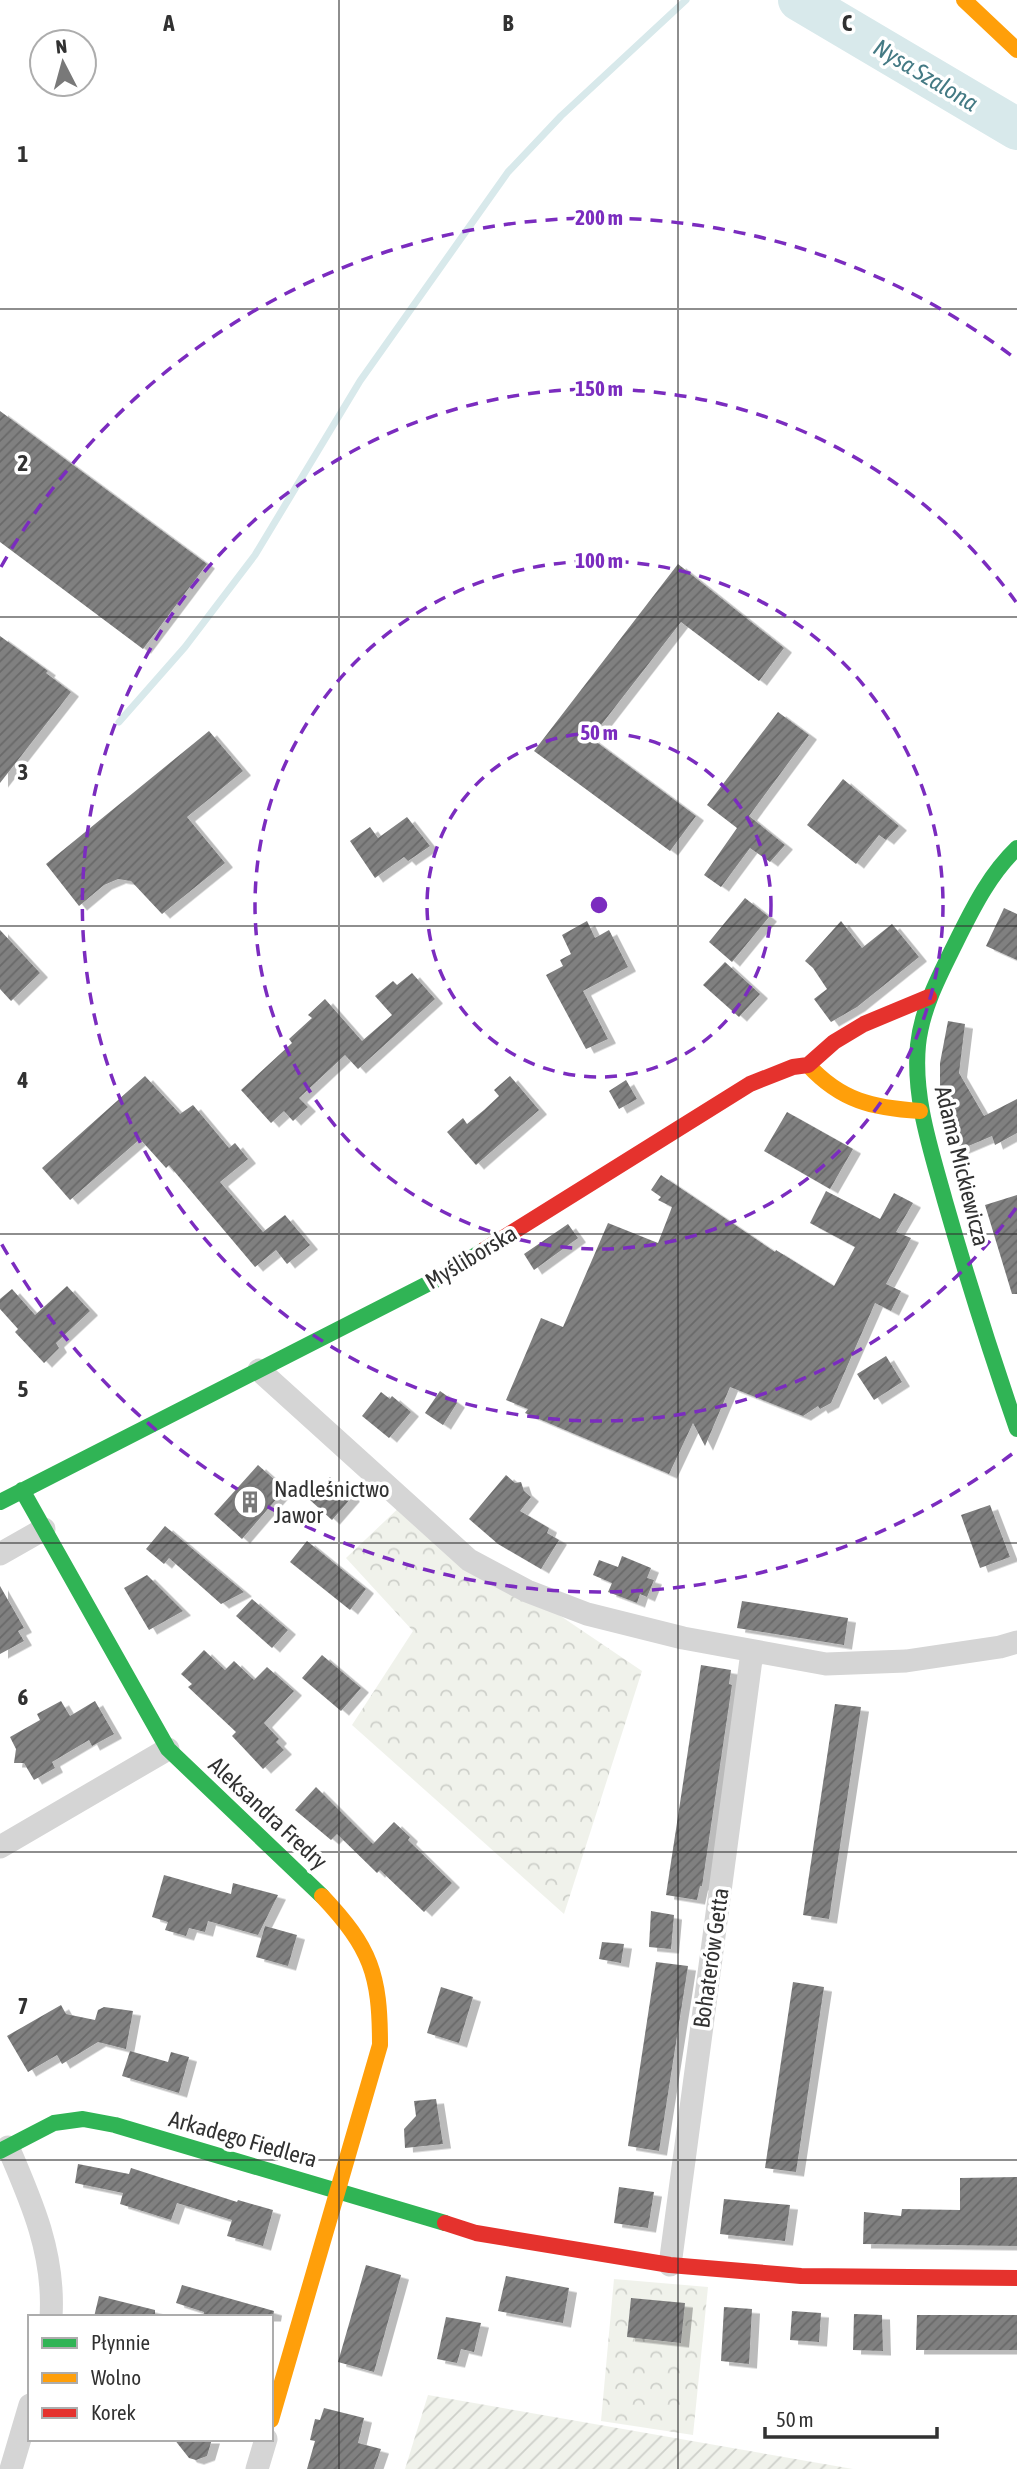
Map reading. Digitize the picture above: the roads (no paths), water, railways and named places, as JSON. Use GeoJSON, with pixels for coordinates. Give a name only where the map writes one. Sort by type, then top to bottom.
{"type":"FeatureCollection","features":[{"type":"Feature","properties":{"kind":"street"},"geometry":{"type":"LineString","coordinates":[[964,0],[1017,50]]}},
{"type":"Feature","properties":{"kind":"street","name":"Adama Mickiewicza"},"geometry":{"type":"LineString","coordinates":[[1017,848],[999,866],[981,894],[929,998],[921,1022],[916,1069],[920,1111],[960,1253],[1017,1429]]}},
{"type":"Feature","properties":{"kind":"street","name":"Myśliborska"},"geometry":{"type":"LineString","coordinates":[[0,1502],[442,1277],[750,1084],[793,1067],[808,1065],[823,1049],[839,1038],[899,1007],[929,998]]}},
{"type":"Feature","properties":{"kind":"street"},"geometry":{"type":"LineString","coordinates":[[808,1065],[819,1078],[863,1105],[920,1111]]}},
{"type":"Feature","properties":{"kind":"street"},"geometry":{"type":"LineString","coordinates":[[259,1370],[469,1560],[527,1591],[587,1614],[683,1638],[826,1664],[906,1661],[1017,1642]]}},
{"type":"Feature","properties":{"kind":"street","name":"Aleksandra Fredry"},"geometry":{"type":"LineString","coordinates":[[22,1490],[168,1749],[313,1886],[348,1923],[363,1946],[376,1977],[380,2045],[273,2413]]}},
{"type":"Feature","properties":{"kind":"street"},"geometry":{"type":"LineString","coordinates":[[0,1554],[44,1529]]}},
{"type":"Feature","properties":{"kind":"street","name":"Bohaterów Getta"},"geometry":{"type":"LineString","coordinates":[[670,2264],[752,1652]]}},
{"type":"Feature","properties":{"kind":"street"},"geometry":{"type":"LineString","coordinates":[[0,1847],[168,1749]]}},
{"type":"Feature","properties":{"kind":"street","name":"Arkadego Fiedlera"},"geometry":{"type":"LineString","coordinates":[[4,2149],[54,2123],[83,2119],[115,2125],[476,2233],[670,2264]]}},
{"type":"Feature","properties":{"kind":"street"},"geometry":{"type":"LineString","coordinates":[[4,2149],[35,2208],[50,2262],[53,2292],[51,2315]]}},
{"type":"Feature","properties":{"kind":"street"},"geometry":{"type":"LineString","coordinates":[[670,2264],[801,2276],[1017,2278]]}},
{"type":"Feature","properties":{"kind":"street"},"geometry":{"type":"LineString","coordinates":[[11,2469],[28,2412]]}},
{"type":"Feature","properties":{"kind":"street"},"geometry":{"type":"LineString","coordinates":[[257,2469],[264,2441]]}},
{"type":"Feature","properties":{"kind":"waterway"},"geometry":{"type":"LineString","coordinates":[[119,722],[185,647],[255,555],[360,381],[508,172],[561,116],[686,0]]}},
{"type":"Feature","properties":{"kind":"waterway","name":"Nysa Szalona"},"geometry":{"type":"LineString","coordinates":[[799,0],[1017,129]]}},
{"type":"Feature","properties":{"kind":"place","name":"Nadleśnictwo Jawor"},"geometry":{"type":"Point","coordinates":[250,1502]}}]}
